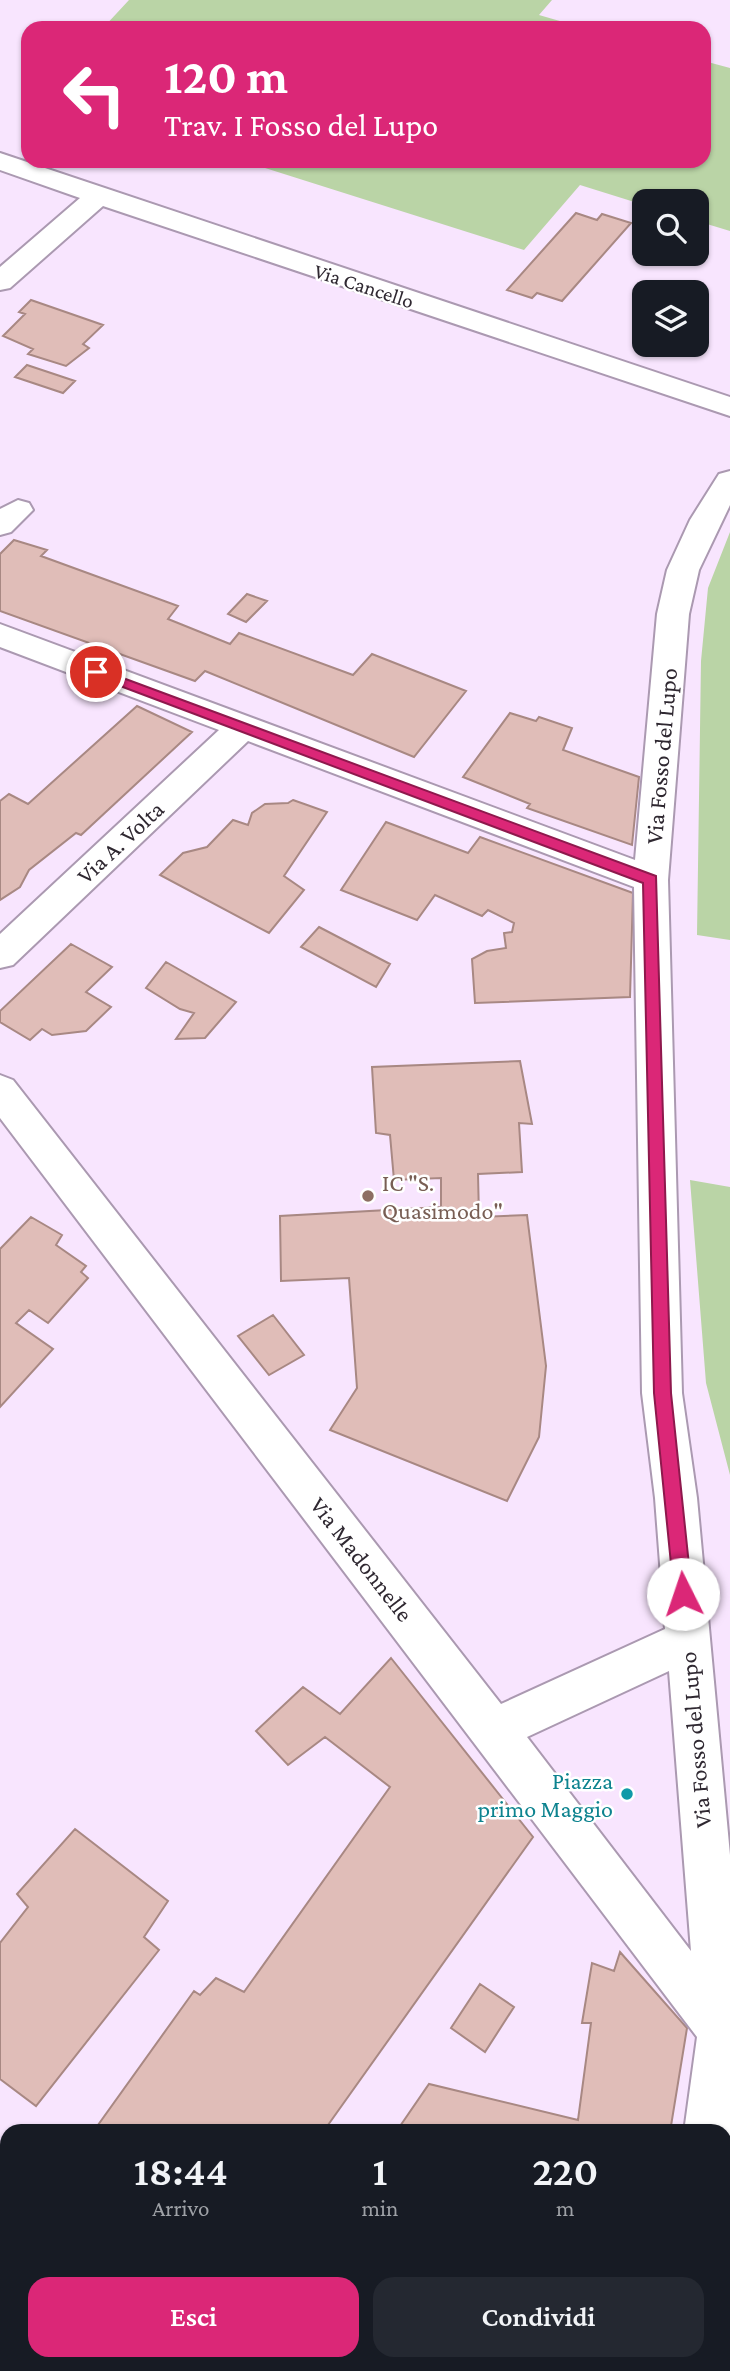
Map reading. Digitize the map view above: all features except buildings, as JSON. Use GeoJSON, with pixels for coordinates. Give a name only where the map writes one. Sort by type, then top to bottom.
{"type":"FeatureCollection","features":[{"type":"Feature","properties":{"kind":"street","name":"Via Cancello"},"geometry":{"type":"LineString","coordinates":[[0,161],[730,407]]}},
{"type":"Feature","properties":{"kind":"street"},"geometry":{"type":"LineString","coordinates":[[0,282],[99,195]]}},
{"type":"Feature","properties":{"kind":"street","name":"Via Fosso del Lupo"},"geometry":{"type":"LineString","coordinates":[[710,2124],[722,2030],[676,1498],[662,1393],[650,880],[673,614],[683,570],[705,520],[730,481]]}},
{"type":"Feature","properties":{"kind":"street"},"geometry":{"type":"LineString","coordinates":[[0,635],[650,880]]}},
{"type":"Feature","properties":{"kind":"street","name":"Via A. Volta"},"geometry":{"type":"LineString","coordinates":[[0,955],[241,728]]}},
{"type":"Feature","properties":{"kind":"street","name":"Via Madonnelle"},"geometry":{"type":"LineString","coordinates":[[0,1090],[722,2030]]}},
{"type":"Feature","properties":{"kind":"street"},"geometry":{"type":"LineString","coordinates":[[494,1730],[687,1641]]}},
{"type":"Feature","properties":{"kind":"green space"},"geometry":{"type":"Polygon","coordinates":[[[129,0],[552,0],[539,15],[560,21],[110,21],[129,0]]]}},
{"type":"Feature","properties":{"kind":"green space"},"geometry":{"type":"Polygon","coordinates":[[[711,63],[730,68],[730,231],[709,225],[709,189],[632,189],[632,201],[580,185],[524,250],[265,168],[711,168],[711,63]]]}},
{"type":"Feature","properties":{"kind":"green space"},"geometry":{"type":"Polygon","coordinates":[[[730,532],[730,940],[697,935],[701,661],[708,588],[730,532]]]}},
{"type":"Feature","properties":{"kind":"green space"},"geometry":{"type":"Polygon","coordinates":[[[690,1180],[730,1187],[730,1475],[706,1383],[690,1180]]]}},
{"type":"Feature","properties":{"kind":"place","name":"IC \"S. Quasimodo\""},"geometry":{"type":"Point","coordinates":[368,1196]}},
{"type":"Feature","properties":{"kind":"place","name":"Piazza primo Maggio"},"geometry":{"type":"Point","coordinates":[627,1794]}},
{"type":"Feature","properties":{"kind":"route"},"geometry":{"type":"LineString","coordinates":[[96,672],[650,880],[662,1393],[676,1498],[683,1594]]}}]}
